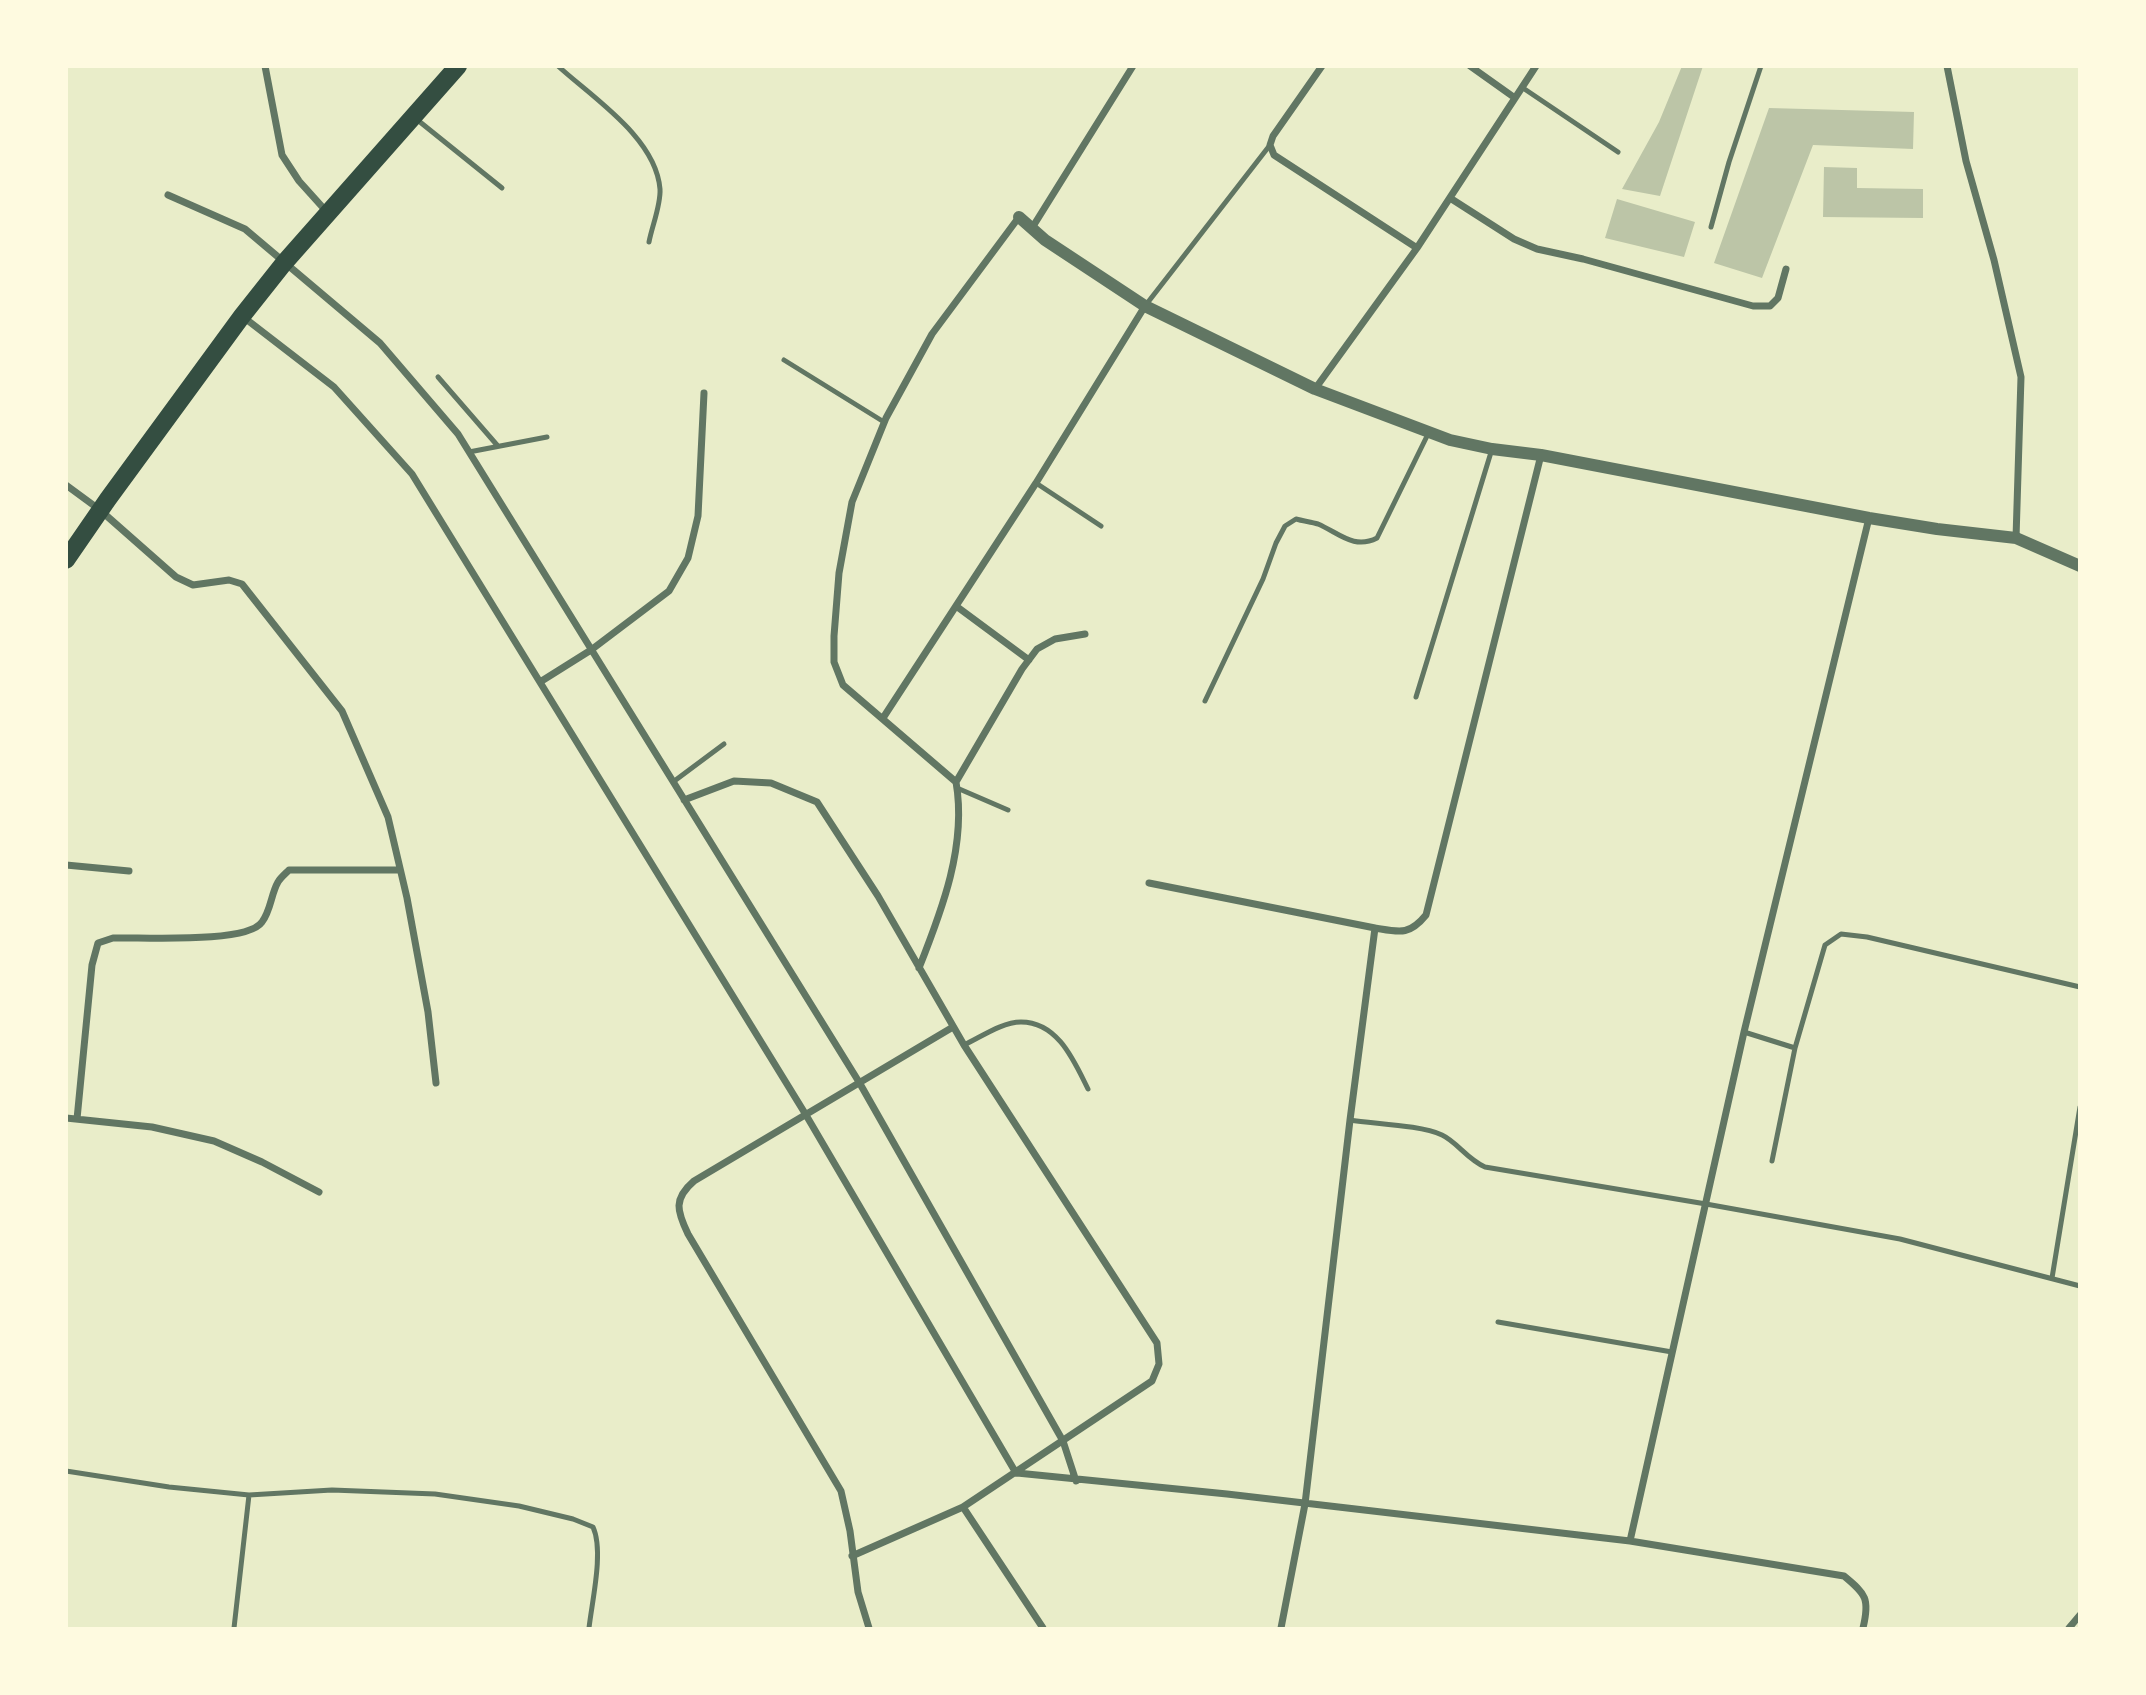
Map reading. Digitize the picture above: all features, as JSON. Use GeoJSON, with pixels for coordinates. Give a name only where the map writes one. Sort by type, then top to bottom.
{"type":"FeatureCollection","features":[{"type":"Feature","properties":{"kind":"main road"},"geometry":{"type":"LineString","coordinates":[[66,560],[242,316],[284,263],[458,66]]}},
{"type":"Feature","properties":{"kind":"street"},"geometry":{"type":"LineString","coordinates":[[265,66],[282,155],[299,181],[329,215]]}},
{"type":"Feature","properties":{"kind":"street"},"geometry":{"type":"LineString","coordinates":[[1322,66],[1273,136],[1270,145],[1274,155],[1417,248]]}},
{"type":"Feature","properties":{"kind":"street"},"geometry":{"type":"LineString","coordinates":[[1470,66],[1515,98]]}},
{"type":"Feature","properties":{"kind":"street"},"geometry":{"type":"LineString","coordinates":[[1315,389],[1417,248],[1536,66]]}},
{"type":"Feature","properties":{"kind":"street"},"geometry":{"type":"LineString","coordinates":[[1947,66],[1966,161],[1994,260],[2021,377],[2016,538]]}},
{"type":"Feature","properties":{"kind":"street"},"geometry":{"type":"LineString","coordinates":[[1032,228],[1129,68]]}},
{"type":"Feature","properties":{"kind":"street"},"geometry":{"type":"LineString","coordinates":[[168,195],[245,229],[380,344],[458,434],[859,1082],[1063,1441],[1076,1481]]}},
{"type":"Feature","properties":{"kind":"street"},"geometry":{"type":"LineString","coordinates":[[1450,198],[1514,239],[1537,249],[1753,306],[1770,306],[1777,298],[1786,269]]}},
{"type":"Feature","properties":{"kind":"street"},"geometry":{"type":"LineString","coordinates":[[957,785],[843,685],[834,662],[839,573],[852,502],[884,422],[932,334],[1019,217],[1045,240],[1145,306],[1315,389],[1450,440],[1869,518],[2016,538],[2080,566]]}},
{"type":"Feature","properties":{"kind":"street"},"geometry":{"type":"LineString","coordinates":[[883,718],[1036,483],[1145,306]]}},
{"type":"Feature","properties":{"kind":"street"},"geometry":{"type":"LineString","coordinates":[[242,316],[334,387],[412,474],[806,1115],[1016,1473]]}},
{"type":"Feature","properties":{"kind":"street"},"geometry":{"type":"LineString","coordinates":[[540,682],[591,650],[669,591],[688,558],[698,516],[704,393]]}},
{"type":"Feature","properties":{"kind":"street"},"geometry":{"type":"LineString","coordinates":[[1149,883],[1402,933],[1418,926],[1426,915],[1541,455]]}},
{"type":"Feature","properties":{"kind":"street"},"geometry":{"type":"LineString","coordinates":[[66,485],[100,510],[176,578],[192,585],[229,580],[242,584],[342,711],[388,817],[428,1012],[436,1083]]}},
{"type":"Feature","properties":{"kind":"street"},"geometry":{"type":"LineString","coordinates":[[1630,1541],[1744,1032],[1869,518]]}},
{"type":"Feature","properties":{"kind":"street"},"geometry":{"type":"LineString","coordinates":[[956,606],[1029,660]]}},
{"type":"Feature","properties":{"kind":"street"},"geometry":{"type":"LineString","coordinates":[[919,968],[946,898],[958,820],[957,785],[1037,649],[1055,639],[1086,634]]}},
{"type":"Feature","properties":{"kind":"street"},"geometry":{"type":"LineString","coordinates":[[684,800],[734,781],[771,783],[817,802],[878,896],[964,1045],[1157,1343],[1159,1364],[1152,1381],[963,1507],[852,1556]]}},
{"type":"Feature","properties":{"kind":"street"},"geometry":{"type":"LineString","coordinates":[[66,865],[129,870]]}},
{"type":"Feature","properties":{"kind":"street"},"geometry":{"type":"LineString","coordinates":[[77,1119],[92,965],[98,943],[113,938],[242,934],[261,925],[278,882],[289,870],[400,870]]}},
{"type":"Feature","properties":{"kind":"street"},"geometry":{"type":"LineString","coordinates":[[1281,1629],[1305,1504],[1350,1120],[1376,928]]}},
{"type":"Feature","properties":{"kind":"street"},"geometry":{"type":"LineString","coordinates":[[869,1629],[858,1592],[841,1491],[688,1234],[681,1219],[679,1199],[684,1189],[694,1181],[953,1027]]}},
{"type":"Feature","properties":{"kind":"street"},"geometry":{"type":"LineString","coordinates":[[66,1118],[152,1127],[214,1141],[262,1161],[319,1192]]}},
{"type":"Feature","properties":{"kind":"street"},"geometry":{"type":"LineString","coordinates":[[1016,1473],[1227,1494],[1630,1541],[1844,1576],[1863,1592],[1868,1609],[1863,1629]]}},
{"type":"Feature","properties":{"kind":"street"},"geometry":{"type":"LineString","coordinates":[[963,1507],[1044,1629]]}},
{"type":"Feature","properties":{"kind":"street"},"geometry":{"type":"LineString","coordinates":[[2068,1629],[2080,1615]]}},
{"type":"Feature","properties":{"kind":"lane"},"geometry":{"type":"LineString","coordinates":[[558,66],[632,131],[655,170],[660,191],[649,242]]}},
{"type":"Feature","properties":{"kind":"lane"},"geometry":{"type":"LineString","coordinates":[[1711,227],[1729,162],[1762,66]]}},
{"type":"Feature","properties":{"kind":"lane"},"geometry":{"type":"LineString","coordinates":[[1523,88],[1618,152]]}},
{"type":"Feature","properties":{"kind":"lane"},"geometry":{"type":"LineString","coordinates":[[414,117],[502,188]]}},
{"type":"Feature","properties":{"kind":"lane"},"geometry":{"type":"LineString","coordinates":[[1145,306],[1270,145]]}},
{"type":"Feature","properties":{"kind":"lane"},"geometry":{"type":"LineString","coordinates":[[784,360],[884,422]]}},
{"type":"Feature","properties":{"kind":"lane"},"geometry":{"type":"LineString","coordinates":[[438,377],[497,445]]}},
{"type":"Feature","properties":{"kind":"lane"},"geometry":{"type":"LineString","coordinates":[[1205,701],[1263,579],[1284,527],[1296,519],[1318,524],[1354,542],[1367,544],[1377,538],[1429,432]]}},
{"type":"Feature","properties":{"kind":"lane"},"geometry":{"type":"LineString","coordinates":[[469,452],[547,436]]}},
{"type":"Feature","properties":{"kind":"lane"},"geometry":{"type":"LineString","coordinates":[[1416,697],[1492,449]]}},
{"type":"Feature","properties":{"kind":"lane"},"geometry":{"type":"LineString","coordinates":[[1036,483],[1101,526]]}},
{"type":"Feature","properties":{"kind":"lane"},"geometry":{"type":"LineString","coordinates":[[673,782],[724,744]]}},
{"type":"Feature","properties":{"kind":"lane"},"geometry":{"type":"LineString","coordinates":[[957,785],[1008,810]]}},
{"type":"Feature","properties":{"kind":"lane"},"geometry":{"type":"LineString","coordinates":[[1772,1161],[1795,1048],[1825,945],[1841,934],[1867,937],[2080,987]]}},
{"type":"Feature","properties":{"kind":"lane"},"geometry":{"type":"LineString","coordinates":[[964,1045],[1001,1027],[1020,1022],[1040,1026],[1057,1037],[1071,1054],[1088,1089]]}},
{"type":"Feature","properties":{"kind":"lane"},"geometry":{"type":"LineString","coordinates":[[1744,1032],[1795,1048]]}},
{"type":"Feature","properties":{"kind":"lane"},"geometry":{"type":"LineString","coordinates":[[2052,1278],[2080,1107]]}},
{"type":"Feature","properties":{"kind":"lane"},"geometry":{"type":"LineString","coordinates":[[1350,1120],[1443,1135],[1472,1161],[1485,1167],[1900,1239],[2080,1286]]}},
{"type":"Feature","properties":{"kind":"lane"},"geometry":{"type":"LineString","coordinates":[[1498,1322],[1672,1352]]}},
{"type":"Feature","properties":{"kind":"lane"},"geometry":{"type":"LineString","coordinates":[[66,1471],[169,1487],[249,1495],[332,1490],[435,1494],[519,1506],[585,1523],[593,1527],[597,1535],[589,1629]]}},
{"type":"Feature","properties":{"kind":"lane"},"geometry":{"type":"LineString","coordinates":[[234,1629],[249,1495]]}},
{"type":"Feature","properties":{"kind":"building"},"geometry":{"type":"Polygon","coordinates":[[[1682,66],[1703,66],[1660,196],[1622,189],[1659,122],[1682,66]]]}},
{"type":"Feature","properties":{"kind":"building"},"geometry":{"type":"Polygon","coordinates":[[[1769,108],[1914,112],[1913,149],[1813,145],[1762,278],[1714,263],[1769,108]]]}},
{"type":"Feature","properties":{"kind":"building"},"geometry":{"type":"Polygon","coordinates":[[[1824,167],[1857,168],[1857,188],[1923,189],[1923,218],[1823,217],[1824,167]]]}},
{"type":"Feature","properties":{"kind":"building"},"geometry":{"type":"Polygon","coordinates":[[[1617,199],[1695,222],[1684,257],[1605,238],[1617,199]]]}}]}
